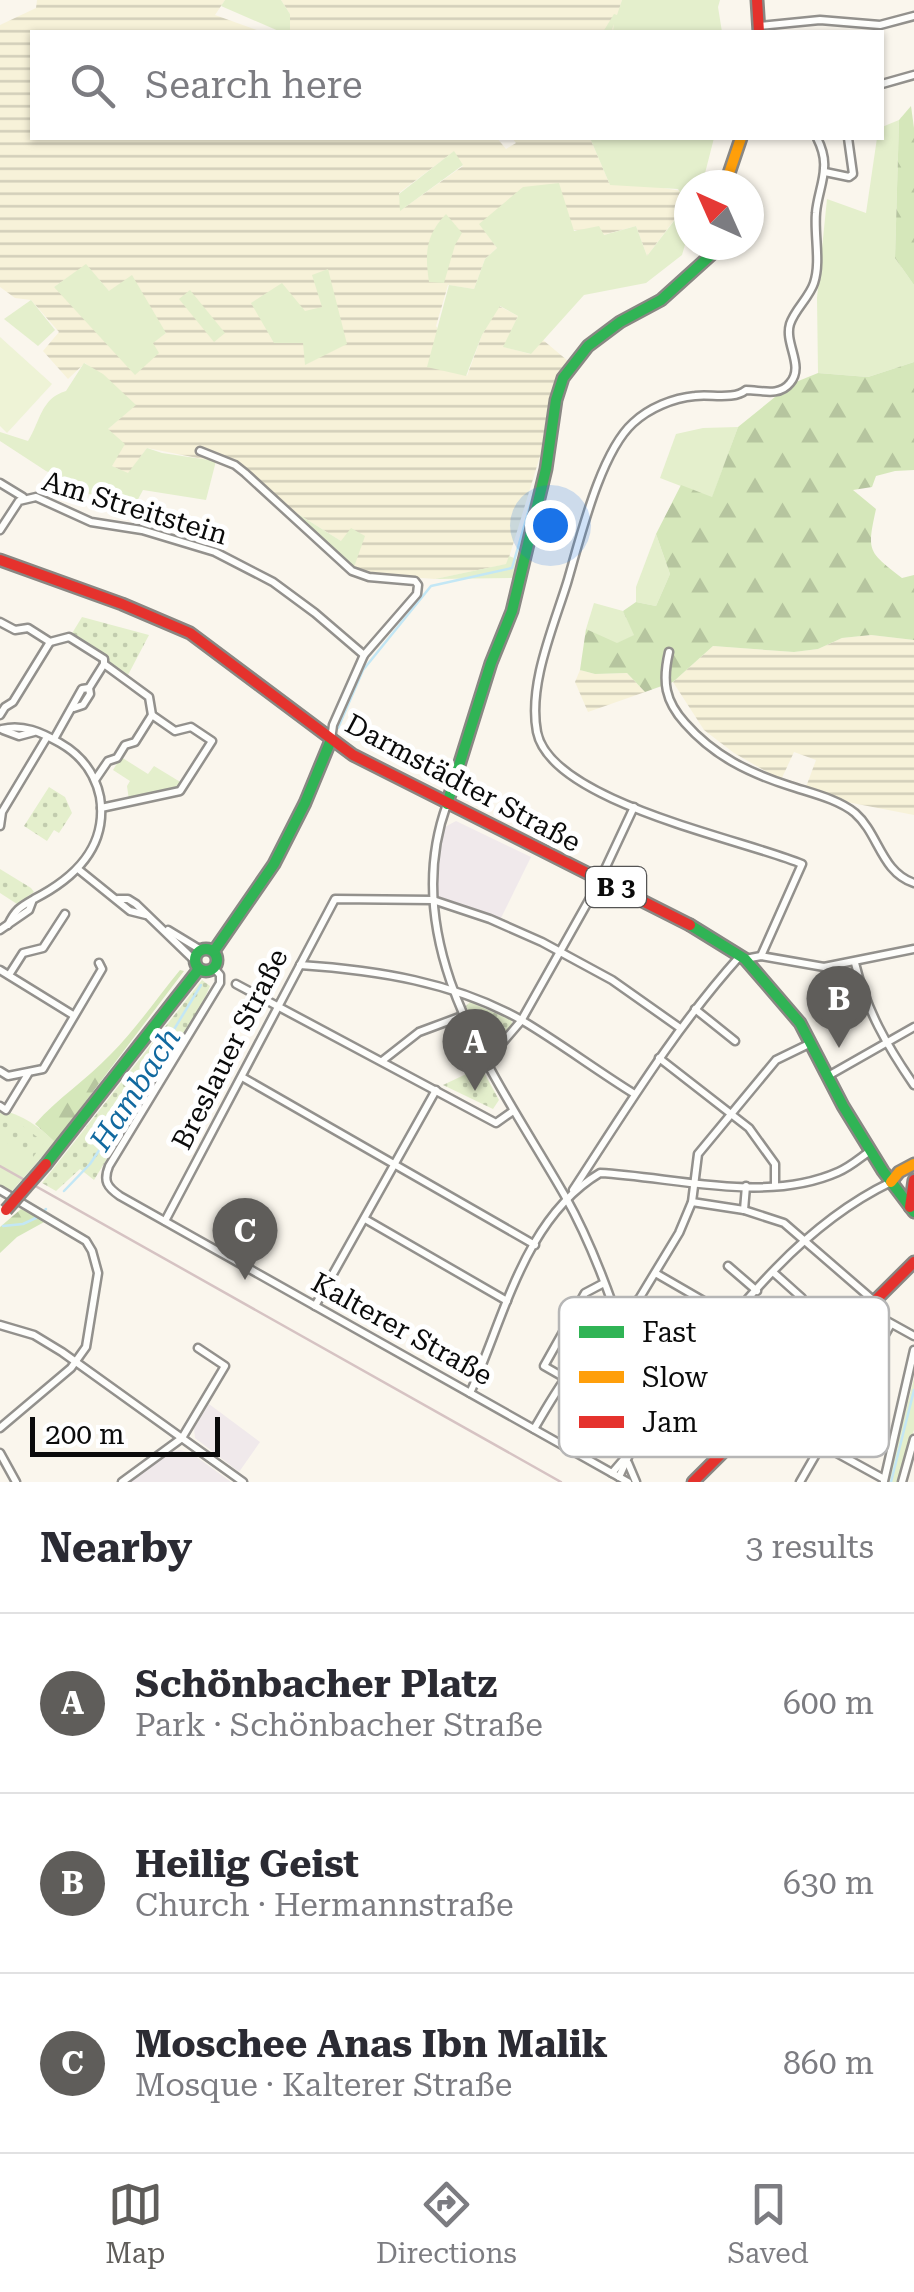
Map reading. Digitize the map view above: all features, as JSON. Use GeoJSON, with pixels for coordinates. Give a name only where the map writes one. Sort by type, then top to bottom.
{"type":"FeatureCollection","features":[{"type":"Feature","properties":{"kind":"main road"},"geometry":{"type":"LineString","coordinates":[[757,0],[759,30]]}},
{"type":"Feature","properties":{"kind":"main road"},"geometry":{"type":"LineString","coordinates":[[730,170],[739,140]]}},
{"type":"Feature","properties":{"kind":"main road"},"geometry":{"type":"LineString","coordinates":[[447,804],[491,663],[512,612],[563,378],[588,346],[620,322],[661,300],[705,260]]}},
{"type":"Feature","properties":{"kind":"main road","name":"Darmstädter Straße"},"geometry":{"type":"LineString","coordinates":[[0,560],[140,611],[190,634],[370,765],[702,930],[742,957],[779,995],[811,1043],[870,1151],[912,1209]]}},
{"type":"Feature","properties":{"kind":"main road"},"geometry":{"type":"LineString","coordinates":[[3,1213],[46,1164],[279,856],[331,740]]}},
{"type":"Feature","properties":{"kind":"main road"},"geometry":{"type":"LineString","coordinates":[[202,957],[218,957],[214,968],[205,972],[202,957]]}},
{"type":"Feature","properties":{"kind":"main road"},"geometry":{"type":"LineString","coordinates":[[891,1182],[914,1164]]}},
{"type":"Feature","properties":{"kind":"main road"},"geometry":{"type":"LineString","coordinates":[[891,1182],[914,1178],[912,1209]]}},
{"type":"Feature","properties":{"kind":"main road"},"geometry":{"type":"LineString","coordinates":[[877,1297],[914,1262]]}},
{"type":"Feature","properties":{"kind":"main road"},"geometry":{"type":"LineString","coordinates":[[694,1482],[718,1457]]}},
{"type":"Feature","properties":{"kind":"street"},"geometry":{"type":"LineString","coordinates":[[759,30],[790,28],[820,20],[880,25],[914,16]]}},
{"type":"Feature","properties":{"kind":"street"},"geometry":{"type":"LineString","coordinates":[[884,83],[914,75]]}},
{"type":"Feature","properties":{"kind":"street"},"geometry":{"type":"LineString","coordinates":[[761,956],[802,864],[634,807],[579,782],[545,752],[536,716],[541,675],[575,557],[609,457],[634,421],[665,403],[692,396],[740,395],[746,390],[782,390],[794,378],[796,367],[788,334],[794,314],[815,280],[815,218],[825,172],[818,140]]}},
{"type":"Feature","properties":{"kind":"street"},"geometry":{"type":"LineString","coordinates":[[825,172],[850,177],[854,174],[848,140]]}},
{"type":"Feature","properties":{"kind":"street"},"geometry":{"type":"LineString","coordinates":[[200,452],[235,465],[352,571],[369,577],[414,581],[418,585],[417,594],[364,655],[333,725],[331,740]]}},
{"type":"Feature","properties":{"kind":"street"},"geometry":{"type":"LineString","coordinates":[[0,483],[24,498]]}},
{"type":"Feature","properties":{"kind":"street","name":"Am Streitstein"},"geometry":{"type":"LineString","coordinates":[[0,530],[4,515],[24,498],[36,496],[91,522],[159,535],[214,552],[272,582],[315,612],[364,655]]}},
{"type":"Feature","properties":{"kind":"street"},"geometry":{"type":"LineString","coordinates":[[0,622],[16,630],[28,628],[50,642]]}},
{"type":"Feature","properties":{"kind":"street"},"geometry":{"type":"LineString","coordinates":[[0,714],[13,702],[50,642],[69,637],[104,659],[90,688],[82,689],[73,709],[1,811],[0,826]]}},
{"type":"Feature","properties":{"kind":"street"},"geometry":{"type":"LineString","coordinates":[[669,652],[666,676],[670,706],[703,744],[734,764],[828,799],[854,813],[892,870],[914,883]]}},
{"type":"Feature","properties":{"kind":"street"},"geometry":{"type":"LineString","coordinates":[[96,780],[108,761],[135,742],[152,716],[148,697],[104,664]]}},
{"type":"Feature","properties":{"kind":"street"},"geometry":{"type":"LineString","coordinates":[[102,808],[180,791],[212,741],[191,727],[175,730],[152,716]]}},
{"type":"Feature","properties":{"kind":"street"},"geometry":{"type":"LineString","coordinates":[[0,930],[8,925],[14,910],[78,869],[99,835],[102,808],[96,780],[77,755],[35,732],[20,736],[1,732]]}},
{"type":"Feature","properties":{"kind":"street"},"geometry":{"type":"LineString","coordinates":[[447,804],[439,834],[434,900],[453,990],[480,1052],[567,1199],[609,1297]]}},
{"type":"Feature","properties":{"kind":"street"},"geometry":{"type":"LineString","coordinates":[[480,1052],[504,1042],[521,1020],[634,807]]}},
{"type":"Feature","properties":{"kind":"street"},"geometry":{"type":"LineString","coordinates":[[78,869],[135,914],[147,914],[202,957]]}},
{"type":"Feature","properties":{"kind":"street","name":"Breslauer Straße"},"geometry":{"type":"LineString","coordinates":[[165,1220],[335,900],[434,900]]}},
{"type":"Feature","properties":{"kind":"street"},"geometry":{"type":"LineString","coordinates":[[434,900],[560,951],[612,980],[680,1028]]}},
{"type":"Feature","properties":{"kind":"street"},"geometry":{"type":"LineString","coordinates":[[65,914],[44,948],[22,954],[3,972],[73,1015]]}},
{"type":"Feature","properties":{"kind":"street"},"geometry":{"type":"LineString","coordinates":[[163,928],[202,957]]}},
{"type":"Feature","properties":{"kind":"street"},"geometry":{"type":"LineString","coordinates":[[470,1392],[506,1301],[535,1245],[680,1028],[742,957],[761,956],[824,967],[914,949]]}},
{"type":"Feature","properties":{"kind":"street"},"geometry":{"type":"LineString","coordinates":[[8,1076],[43,1070],[102,969],[99,963]]}},
{"type":"Feature","properties":{"kind":"street"},"geometry":{"type":"LineString","coordinates":[[856,963],[862,992],[886,1045],[914,1085]]}},
{"type":"Feature","properties":{"kind":"street"},"geometry":{"type":"LineString","coordinates":[[299,965],[370,972],[453,990],[521,1020],[633,1094]]}},
{"type":"Feature","properties":{"kind":"street","name":"Kalterer Straße"},"geometry":{"type":"LineString","coordinates":[[214,968],[220,983],[108,1166],[106,1181],[112,1190],[559,1443]]}},
{"type":"Feature","properties":{"kind":"street"},"geometry":{"type":"LineString","coordinates":[[236,984],[496,1123],[513,1111]]}},
{"type":"Feature","properties":{"kind":"street"},"geometry":{"type":"LineString","coordinates":[[695,1009],[735,1042]]}},
{"type":"Feature","properties":{"kind":"street"},"geometry":{"type":"LineString","coordinates":[[382,1061],[419,1032],[463,1016]]}},
{"type":"Feature","properties":{"kind":"street"},"geometry":{"type":"LineString","coordinates":[[828,1076],[914,1027]]}},
{"type":"Feature","properties":{"kind":"street"},"geometry":{"type":"LineString","coordinates":[[640,1297],[657,1274],[692,1202],[698,1154],[776,1060],[811,1043]]}},
{"type":"Feature","properties":{"kind":"street"},"geometry":{"type":"LineString","coordinates":[[659,1058],[749,1128],[775,1164],[776,1185]]}},
{"type":"Feature","properties":{"kind":"street"},"geometry":{"type":"LineString","coordinates":[[0,1071],[20,1088]]}},
{"type":"Feature","properties":{"kind":"street"},"geometry":{"type":"LineString","coordinates":[[3,1108],[28,1072]]}},
{"type":"Feature","properties":{"kind":"street"},"geometry":{"type":"LineString","coordinates":[[242,1076],[535,1245]]}},
{"type":"Feature","properties":{"kind":"street"},"geometry":{"type":"LineString","coordinates":[[315,1306],[436,1090]]}},
{"type":"Feature","properties":{"kind":"street"},"geometry":{"type":"LineString","coordinates":[[567,1199],[600,1174],[776,1185],[836,1173],[870,1151]]}},
{"type":"Feature","properties":{"kind":"street"},"geometry":{"type":"LineString","coordinates":[[594,1156],[600,1174]]}},
{"type":"Feature","properties":{"kind":"street"},"geometry":{"type":"LineString","coordinates":[[752,1297],[804,1239],[891,1182]]}},
{"type":"Feature","properties":{"kind":"street"},"geometry":{"type":"LineString","coordinates":[[744,1210],[746,1186]]}},
{"type":"Feature","properties":{"kind":"street"},"geometry":{"type":"LineString","coordinates":[[0,1190],[86,1241],[96,1262],[89,1339],[77,1362],[0,1428]]}},
{"type":"Feature","properties":{"kind":"street"},"geometry":{"type":"LineString","coordinates":[[692,1202],[779,1220],[804,1239],[861,1297]]}},
{"type":"Feature","properties":{"kind":"street"},"geometry":{"type":"LineString","coordinates":[[364,1219],[506,1301]]}},
{"type":"Feature","properties":{"kind":"street"},"geometry":{"type":"LineString","coordinates":[[728,1266],[757,1291]]}},
{"type":"Feature","properties":{"kind":"street"},"geometry":{"type":"LineString","coordinates":[[773,1272],[801,1297]]}},
{"type":"Feature","properties":{"kind":"street"},"geometry":{"type":"LineString","coordinates":[[657,1274],[697,1297]]}},
{"type":"Feature","properties":{"kind":"street"},"geometry":{"type":"LineString","coordinates":[[582,1297],[604,1283]]}},
{"type":"Feature","properties":{"kind":"street"},"geometry":{"type":"LineString","coordinates":[[889,1327],[891,1324],[914,1336]]}},
{"type":"Feature","properties":{"kind":"street"},"geometry":{"type":"LineString","coordinates":[[0,1325],[34,1336],[77,1362],[243,1482]]}},
{"type":"Feature","properties":{"kind":"street"},"geometry":{"type":"LineString","coordinates":[[559,1339],[544,1366],[559,1375]]}},
{"type":"Feature","properties":{"kind":"street"},"geometry":{"type":"LineString","coordinates":[[122,1482],[182,1438],[224,1366],[198,1348]]}},
{"type":"Feature","properties":{"kind":"street"},"geometry":{"type":"LineString","coordinates":[[842,1457],[884,1481],[914,1350]]}},
{"type":"Feature","properties":{"kind":"street"},"geometry":{"type":"LineString","coordinates":[[534,1429],[559,1388]]}},
{"type":"Feature","properties":{"kind":"street"},"geometry":{"type":"LineString","coordinates":[[902,1482],[914,1439]]}},
{"type":"Feature","properties":{"kind":"street"},"geometry":{"type":"LineString","coordinates":[[0,1453],[16,1482]]}},
{"type":"Feature","properties":{"kind":"street","name":"Kalterer Straße"},"geometry":{"type":"LineString","coordinates":[[583,1457],[628,1482]]}},
{"type":"Feature","properties":{"kind":"street"},"geometry":{"type":"LineString","coordinates":[[615,1475],[627,1457]]}},
{"type":"Feature","properties":{"kind":"street"},"geometry":{"type":"LineString","coordinates":[[615,1475],[629,1457]]}},
{"type":"Feature","properties":{"kind":"street"},"geometry":{"type":"LineString","coordinates":[[800,1482],[814,1457]]}},
{"type":"Feature","properties":{"kind":"street"},"geometry":{"type":"LineString","coordinates":[[628,1462],[636,1482]]}},
{"type":"Feature","properties":{"kind":"shaded area"},"geometry":{"type":"Polygon","coordinates":[[[37,0],[225,0],[215,15],[256,30],[30,30],[30,140],[499,140],[506,149],[516,143],[514,140],[591,140],[610,185],[674,190],[674,220],[647,256],[636,226],[603,235],[491,215],[480,224],[497,248],[485,259],[474,289],[448,285],[436,326],[467,376],[482,335],[499,306],[518,316],[504,347],[530,354],[543,340],[568,361],[549,399],[541,453],[507,564],[435,579],[353,570],[341,541],[298,514],[288,513],[238,466],[147,448],[128,474],[112,466],[108,429],[135,405],[85,363],[68,379],[43,351],[59,332],[31,300],[15,298],[0,287],[0,25],[36,8],[37,0]],[[453,152],[399,193],[401,210],[463,166],[453,152]],[[86,265],[54,287],[152,343],[166,333],[109,291],[86,265]]]}},
{"type":"Feature","properties":{"kind":"shaded area"},"geometry":{"type":"Polygon","coordinates":[[[281,0],[622,0],[614,30],[290,30],[290,14],[281,0]]]}},
{"type":"Feature","properties":{"kind":"shaded area"},"geometry":{"type":"Polygon","coordinates":[[[871,635],[914,640],[914,815],[847,802],[806,787],[816,760],[794,752],[781,780],[704,730],[673,682],[713,646],[794,652],[818,649],[842,638],[871,635]]]}},
{"type":"Feature","properties":{"kind":"shaded area"},"geometry":{"type":"Polygon","coordinates":[[[580,670],[595,674],[627,673],[645,692],[588,712],[575,682],[580,670]]]}},
{"type":"Feature","properties":{"kind":"shaded area"},"geometry":{"type":"Polygon","coordinates":[[[456,821],[531,857],[500,920],[435,899],[443,828],[456,821]]]}},
{"type":"Feature","properties":{"kind":"shaded area"},"geometry":{"type":"Polygon","coordinates":[[[209,1404],[260,1442],[239,1472],[195,1438],[194,1428],[209,1404]]]}},
{"type":"Feature","properties":{"kind":"shaded area"},"geometry":{"type":"Polygon","coordinates":[[[173,1451],[191,1453],[231,1482],[127,1482],[173,1451]]]}},
{"type":"Feature","properties":{"kind":"green space"},"geometry":{"type":"Polygon","coordinates":[[[225,0],[281,0],[290,14],[290,30],[276,30],[221,6],[225,0]]]}},
{"type":"Feature","properties":{"kind":"green space"},"geometry":{"type":"Polygon","coordinates":[[[622,0],[720,0],[722,30],[613,30],[614,24],[612,30],[604,30],[617,15],[622,0]]]}},
{"type":"Feature","properties":{"kind":"green space"},"geometry":{"type":"Polygon","coordinates":[[[911,106],[914,285],[895,258],[899,120],[911,106]]]}},
{"type":"Feature","properties":{"kind":"green space"},"geometry":{"type":"Polygon","coordinates":[[[899,120],[895,258],[914,285],[914,362],[868,377],[818,373],[817,298],[827,199],[866,213],[877,140],[884,140],[884,126],[899,120]]]}},
{"type":"Feature","properties":{"kind":"green space"},"geometry":{"type":"Polygon","coordinates":[[[591,140],[713,140],[706,170],[674,170],[674,189],[610,185],[591,140]]]}},
{"type":"Feature","properties":{"kind":"green space"},"geometry":{"type":"Polygon","coordinates":[[[454,151],[463,165],[400,211],[399,194],[454,151]]]}},
{"type":"Feature","properties":{"kind":"green space"},"geometry":{"type":"Polygon","coordinates":[[[559,183],[574,231],[599,226],[604,235],[636,226],[647,256],[674,221],[676,260],[646,283],[584,295],[531,354],[503,347],[518,316],[500,306],[482,335],[466,376],[427,367],[449,285],[474,289],[485,259],[497,248],[479,224],[523,187],[559,183]]]}},
{"type":"Feature","properties":{"kind":"green space"},"geometry":{"type":"Polygon","coordinates":[[[446,214],[462,233],[444,283],[429,282],[428,246],[446,214]]]}},
{"type":"Feature","properties":{"kind":"green space"},"geometry":{"type":"Polygon","coordinates":[[[86,264],[109,291],[132,275],[166,333],[153,343],[159,353],[135,375],[54,287],[86,264]]]}},
{"type":"Feature","properties":{"kind":"green space"},"geometry":{"type":"Polygon","coordinates":[[[328,269],[347,344],[305,365],[303,343],[274,343],[251,303],[282,283],[305,311],[322,307],[312,275],[328,269]]]}},
{"type":"Feature","properties":{"kind":"green space"},"geometry":{"type":"Polygon","coordinates":[[[190,290],[225,333],[214,342],[179,299],[190,290]]]}},
{"type":"Feature","properties":{"kind":"green space"},"geometry":{"type":"Polygon","coordinates":[[[31,300],[55,330],[38,346],[4,319],[31,300]]]}},
{"type":"Feature","properties":{"kind":"green space"},"geometry":{"type":"Polygon","coordinates":[[[0,337],[52,384],[7,433],[0,426],[0,337]]]}},
{"type":"Feature","properties":{"kind":"green space"},"geometry":{"type":"Polygon","coordinates":[[[914,362],[914,470],[876,476],[872,487],[853,490],[876,509],[871,542],[876,555],[902,578],[914,575],[914,640],[871,635],[842,638],[818,649],[794,652],[713,646],[673,682],[645,692],[627,673],[595,674],[580,670],[586,629],[617,643],[634,635],[623,611],[636,602],[656,606],[670,574],[656,534],[681,485],[712,497],[738,427],[791,384],[818,373],[868,377],[914,362]]]}},
{"type":"Feature","properties":{"kind":"green space"},"geometry":{"type":"Polygon","coordinates":[[[84,363],[103,374],[136,405],[108,429],[125,444],[112,466],[128,473],[147,448],[216,461],[206,500],[143,490],[136,503],[114,502],[77,490],[79,486],[46,471],[0,441],[0,432],[28,441],[46,405],[66,391],[84,363]]]}},
{"type":"Feature","properties":{"kind":"green space"},"geometry":{"type":"Polygon","coordinates":[[[738,427],[712,498],[660,478],[676,434],[738,427]]]}},
{"type":"Feature","properties":{"kind":"green space"},"geometry":{"type":"Polygon","coordinates":[[[288,513],[298,514],[341,541],[351,528],[365,536],[353,570],[321,538],[288,513]]]}},
{"type":"Feature","properties":{"kind":"green space"},"geometry":{"type":"Polygon","coordinates":[[[656,534],[670,574],[656,606],[636,602],[636,587],[656,534]]]}},
{"type":"Feature","properties":{"kind":"green space"},"geometry":{"type":"Polygon","coordinates":[[[509,556],[519,560],[514,578],[435,579],[506,564],[509,556]]]}},
{"type":"Feature","properties":{"kind":"green space"},"geometry":{"type":"Polygon","coordinates":[[[594,603],[623,611],[635,635],[616,644],[586,629],[594,603]]]}},
{"type":"Feature","properties":{"kind":"green space"},"geometry":{"type":"Polygon","coordinates":[[[82,617],[149,635],[128,675],[71,635],[82,617]]]}},
{"type":"Feature","properties":{"kind":"green space"},"geometry":{"type":"Polygon","coordinates":[[[121,757],[148,774],[154,766],[182,783],[178,789],[129,800],[130,781],[113,770],[121,757]]]}},
{"type":"Feature","properties":{"kind":"green space"},"geometry":{"type":"Polygon","coordinates":[[[49,787],[65,797],[72,813],[59,833],[54,830],[47,841],[24,826],[49,787]]]}},
{"type":"Feature","properties":{"kind":"green space"},"geometry":{"type":"Polygon","coordinates":[[[0,869],[34,892],[17,904],[0,893],[0,869]]]}},
{"type":"Feature","properties":{"kind":"green space"},"geometry":{"type":"Polygon","coordinates":[[[180,970],[184,971],[55,1142],[35,1124],[120,1045],[180,970]]]}},
{"type":"Feature","properties":{"kind":"green space"},"geometry":{"type":"Polygon","coordinates":[[[202,980],[210,986],[203,1002],[94,1180],[80,1169],[56,1191],[42,1183],[202,980]]]}},
{"type":"Feature","properties":{"kind":"green space"},"geometry":{"type":"Polygon","coordinates":[[[470,1002],[511,1020],[513,1026],[499,1040],[484,1045],[466,1006],[470,1002]]]}},
{"type":"Feature","properties":{"kind":"green space"},"geometry":{"type":"Polygon","coordinates":[[[481,1067],[499,1100],[493,1109],[443,1085],[481,1067]]]}},
{"type":"Feature","properties":{"kind":"green space"},"geometry":{"type":"Polygon","coordinates":[[[0,1110],[29,1122],[55,1142],[10,1193],[0,1187],[0,1110]]]}},
{"type":"Feature","properties":{"kind":"green space"},"geometry":{"type":"Polygon","coordinates":[[[0,1116],[17,1122],[44,1142],[31,1160],[0,1138],[0,1116]]]}},
{"type":"Feature","properties":{"kind":"green space"},"geometry":{"type":"Polygon","coordinates":[[[21,1209],[46,1221],[17,1237],[0,1253],[0,1227],[21,1209]]]}},
{"type":"Feature","properties":{"kind":"green space"},"geometry":{"type":"Polygon","coordinates":[[[914,1378],[914,1430],[898,1482],[888,1482],[914,1378]]]}},
{"type":"Feature","properties":{"kind":"waterway","name":"Hambach"},"geometry":{"type":"LineString","coordinates":[[547,431],[556,384]]}},
{"type":"Feature","properties":{"kind":"waterway","name":"Hambach"},"geometry":{"type":"LineString","coordinates":[[338,728],[363,670],[431,586],[512,568],[541,468]]}},
{"type":"Feature","properties":{"kind":"waterway","name":"Hambach"},"geometry":{"type":"LineString","coordinates":[[64,1191],[90,1164],[114,1128],[201,985]]}},
{"type":"Feature","properties":{"kind":"waterway","name":"Hambach"},"geometry":{"type":"LineString","coordinates":[[3,1226],[23,1224],[38,1217]]}},
{"type":"Feature","properties":{"kind":"waterway"},"geometry":{"type":"LineString","coordinates":[[891,1482],[914,1390]]}},
{"type":"Feature","properties":{"kind":"railway"},"geometry":{"type":"LineString","coordinates":[[0,1166],[561,1482]]}},
{"type":"Feature","properties":{"kind":"traffic: fast"},"geometry":{"type":"LineString","coordinates":[[447,804],[491,663],[512,611],[563,378],[588,346],[620,322],[661,300],[705,260]]}},
{"type":"Feature","properties":{"kind":"traffic: fast"},"geometry":{"type":"LineString","coordinates":[[214,951],[274,864],[331,740]]}},
{"type":"Feature","properties":{"kind":"traffic: fast"},"geometry":{"type":"LineString","coordinates":[[690,925],[745,959],[800,1023],[843,1106],[914,1212]]}},
{"type":"Feature","properties":{"kind":"traffic: fast"},"geometry":{"type":"LineString","coordinates":[[202,949],[210,949],[217,960],[210,971],[202,971],[195,964],[195,956],[202,949]]}},
{"type":"Feature","properties":{"kind":"traffic: fast"},"geometry":{"type":"LineString","coordinates":[[46,1164],[199,969]]}},
{"type":"Feature","properties":{"kind":"traffic: slow"},"geometry":{"type":"LineString","coordinates":[[730,170],[740,140]]}},
{"type":"Feature","properties":{"kind":"traffic: slow"},"geometry":{"type":"LineString","coordinates":[[891,1182],[914,1164]]}},
{"type":"Feature","properties":{"kind":"traffic: jam"},"geometry":{"type":"LineString","coordinates":[[757,0],[759,30]]}},
{"type":"Feature","properties":{"kind":"traffic: jam"},"geometry":{"type":"LineString","coordinates":[[0,560],[190,633],[353,755],[690,925]]}},
{"type":"Feature","properties":{"kind":"traffic: jam"},"geometry":{"type":"LineString","coordinates":[[6,1210],[46,1164]]}},
{"type":"Feature","properties":{"kind":"traffic: jam"},"geometry":{"type":"LineString","coordinates":[[910,1207],[914,1180]]}},
{"type":"Feature","properties":{"kind":"traffic: jam"},"geometry":{"type":"LineString","coordinates":[[879,1297],[914,1262]]}},
{"type":"Feature","properties":{"kind":"traffic: jam"},"geometry":{"type":"LineString","coordinates":[[693,1482],[718,1457]]}},
{"type":"Feature","properties":{"kind":"place","name":"Heilig Geist"},"geometry":{"type":"Point","coordinates":[839,1048]}},
{"type":"Feature","properties":{"kind":"place","name":"Schönbacher Platz"},"geometry":{"type":"Point","coordinates":[475,1091]}},
{"type":"Feature","properties":{"kind":"place","name":"Moschee Anas Ibn Malik"},"geometry":{"type":"Point","coordinates":[245,1280]}}]}
